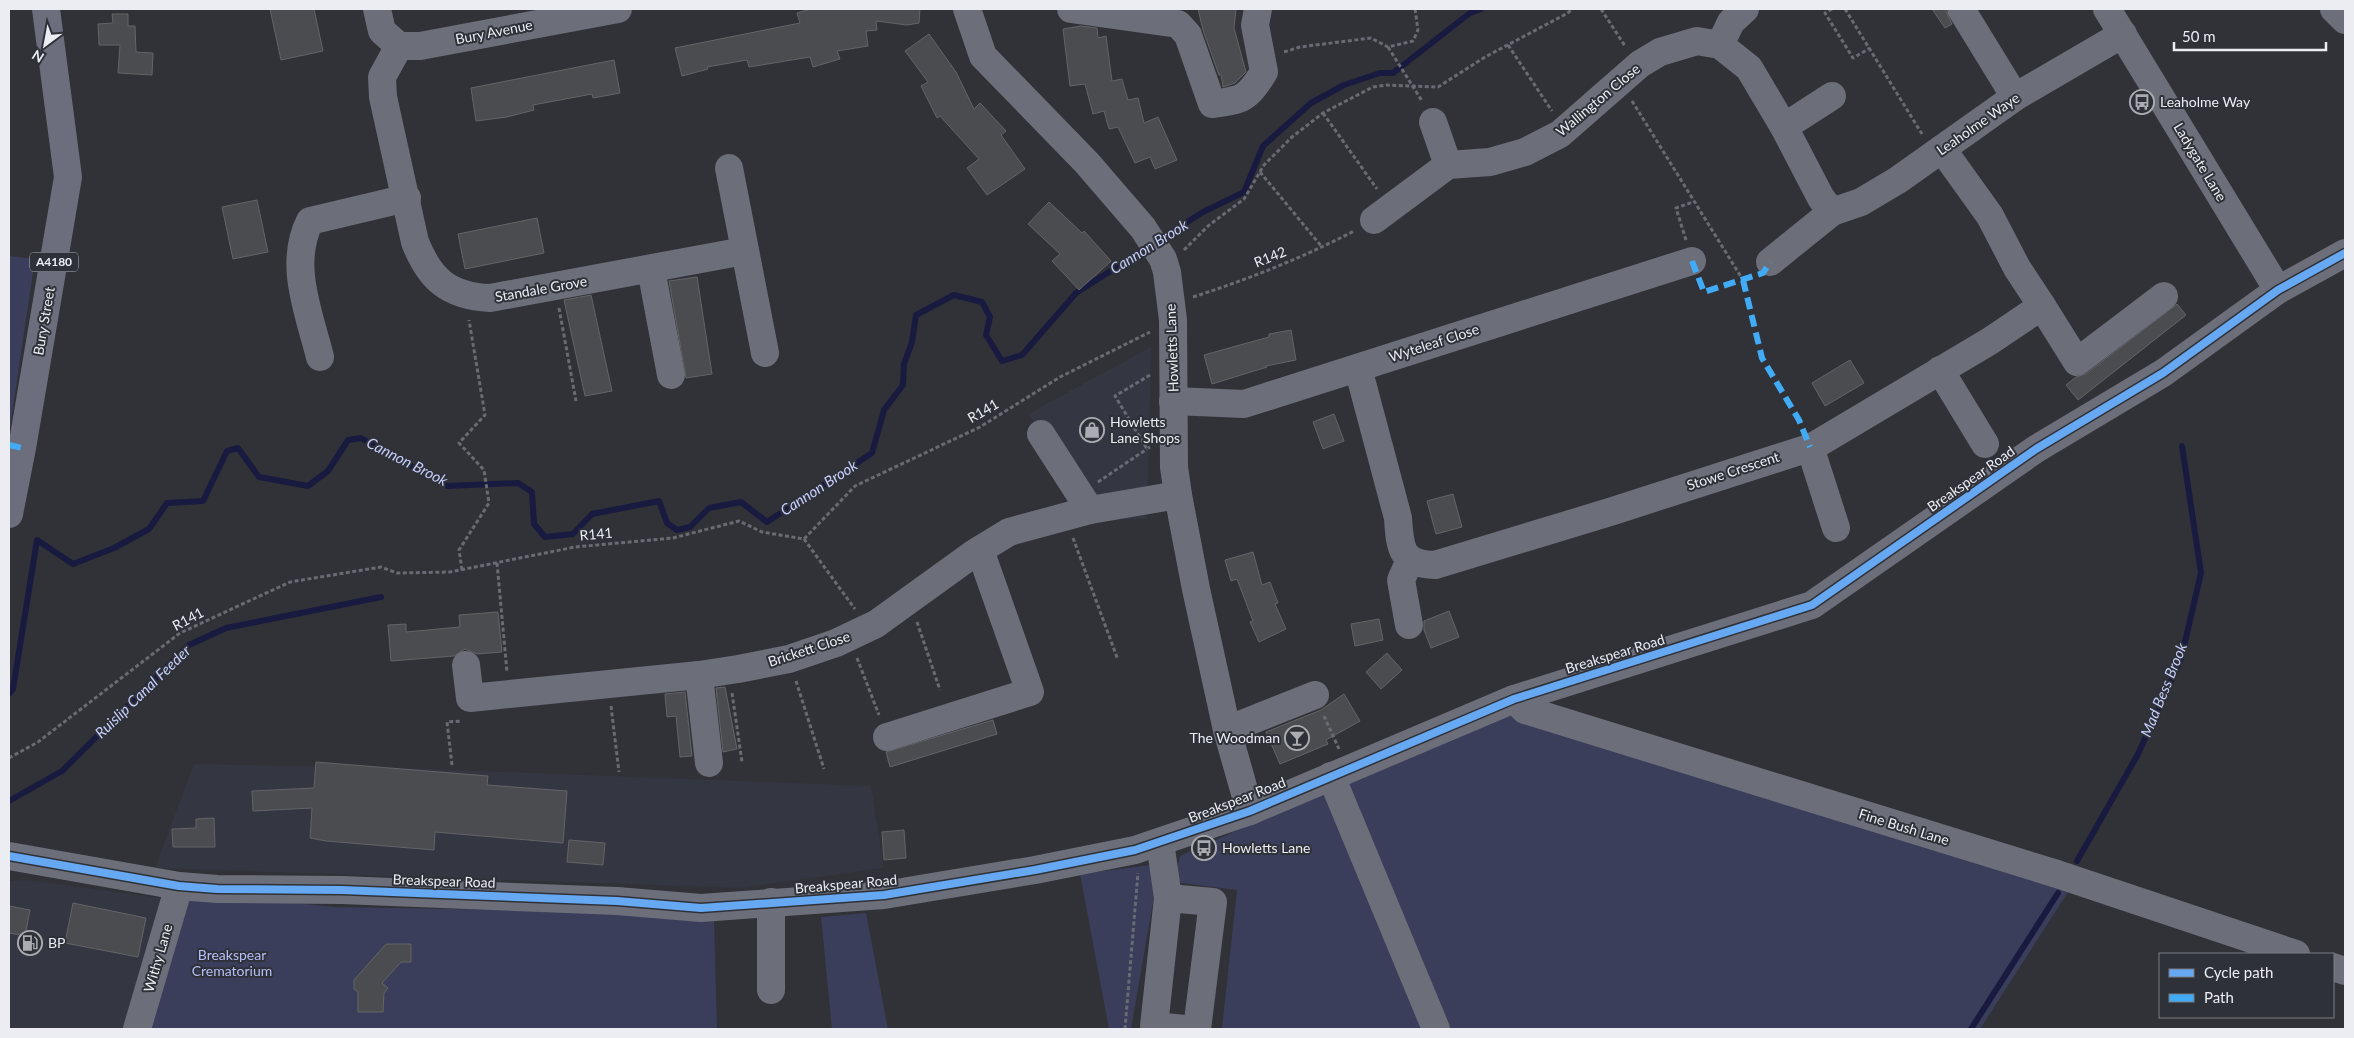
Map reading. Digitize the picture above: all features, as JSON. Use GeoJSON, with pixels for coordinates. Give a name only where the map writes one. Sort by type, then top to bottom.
{"type":"FeatureCollection","features":[{"type":"Feature","properties":{"kind":"main road","name":"Bury Street"},"geometry":{"type":"LineString","coordinates":[[9,514],[68,177],[46,9]]}},
{"type":"Feature","properties":{"kind":"street"},"geometry":{"type":"LineString","coordinates":[[378,9],[382,31],[399,46]]}},
{"type":"Feature","properties":{"kind":"street","name":"Bury Avenue"},"geometry":{"type":"LineString","coordinates":[[399,46],[420,46],[618,9]]}},
{"type":"Feature","properties":{"kind":"street","name":"Howletts Lane"},"geometry":{"type":"LineString","coordinates":[[967,9],[983,56],[1087,163],[1146,232],[1164,264],[1172,313],[1174,467],[1178,495],[1196,589],[1227,730],[1250,811]]}},
{"type":"Feature","properties":{"kind":"street"},"geometry":{"type":"LineString","coordinates":[[1071,9],[1178,24],[1188,35],[1212,104],[1238,100],[1251,92],[1264,72],[1255,25],[1258,9]]}},
{"type":"Feature","properties":{"kind":"street"},"geometry":{"type":"LineString","coordinates":[[1745,9],[1731,22],[1720,44],[1749,68],[1784,127],[1821,198],[1832,212]]}},
{"type":"Feature","properties":{"kind":"street"},"geometry":{"type":"LineString","coordinates":[[1962,9],[2015,97]]}},
{"type":"Feature","properties":{"kind":"street","name":"Ladygate Lane"},"geometry":{"type":"LineString","coordinates":[[2107,9],[2278,290]]}},
{"type":"Feature","properties":{"kind":"street"},"geometry":{"type":"LineString","coordinates":[[2334,9],[2345,20]]}},
{"type":"Feature","properties":{"kind":"street","name":"Leaholme Waye"},"geometry":{"type":"LineString","coordinates":[[1770,262],[1832,212],[1861,202],[1898,180],[2015,97],[2123,34]]}},
{"type":"Feature","properties":{"kind":"street","name":"Wallington Close"},"geometry":{"type":"LineString","coordinates":[[1448,165],[1490,162],[1525,152],[1565,129],[1629,74],[1660,52],[1697,41],[1720,44]]}},
{"type":"Feature","properties":{"kind":"street","name":"Standale Grove"},"geometry":{"type":"LineString","coordinates":[[399,46],[382,77],[383,98],[416,242],[423,261],[432,274],[448,287],[470,297],[490,298],[744,251]]}},
{"type":"Feature","properties":{"kind":"street"},"geometry":{"type":"LineString","coordinates":[[1784,127],[1832,96]]}},
{"type":"Feature","properties":{"kind":"street"},"geometry":{"type":"LineString","coordinates":[[1382,214],[1448,165],[1432,122]]}},
{"type":"Feature","properties":{"kind":"street"},"geometry":{"type":"LineString","coordinates":[[1938,151],[1990,216],[2017,268],[2077,362],[2164,296]]}},
{"type":"Feature","properties":{"kind":"street"},"geometry":{"type":"LineString","coordinates":[[729,168],[765,353]]}},
{"type":"Feature","properties":{"kind":"street"},"geometry":{"type":"LineString","coordinates":[[320,358],[300,278],[299,256],[302,236],[310,221],[407,198]]}},
{"type":"Feature","properties":{"kind":"street","name":"Breakspear Road"},"geometry":{"type":"LineString","coordinates":[[9,856],[179,886],[217,889],[342,890],[607,900],[701,908],[884,895],[1035,870],[1148,846],[1250,811],[1514,699],[1812,605],[2036,449],[2163,373],[2278,290],[2345,253]]}},
{"type":"Feature","properties":{"kind":"street","name":"Wyteleaf Close"},"geometry":{"type":"LineString","coordinates":[[1173,401],[1244,404],[1692,261]]}},
{"type":"Feature","properties":{"kind":"street"},"geometry":{"type":"LineString","coordinates":[[651,269],[671,375]]}},
{"type":"Feature","properties":{"kind":"street","name":"Stowe Crescent"},"geometry":{"type":"LineString","coordinates":[[1410,560],[1419,564],[1435,565],[1613,511],[1810,447],[1940,370],[2042,306]]}},
{"type":"Feature","properties":{"kind":"street"},"geometry":{"type":"LineString","coordinates":[[1358,368],[1398,518],[1399,544],[1410,560],[1401,580],[1409,625]]}},
{"type":"Feature","properties":{"kind":"street"},"geometry":{"type":"LineString","coordinates":[[1940,370],[1985,444]]}},
{"type":"Feature","properties":{"kind":"street"},"geometry":{"type":"LineString","coordinates":[[1041,434],[1078,507]]}},
{"type":"Feature","properties":{"kind":"street"},"geometry":{"type":"LineString","coordinates":[[1810,447],[1836,528]]}},
{"type":"Feature","properties":{"kind":"street","name":"Brickett Close"},"geometry":{"type":"LineString","coordinates":[[466,665],[470,698],[509,692],[699,674],[789,659],[859,632],[910,600],[980,550],[1009,532],[1078,507],[1178,495]]}},
{"type":"Feature","properties":{"kind":"street"},"geometry":{"type":"LineString","coordinates":[[887,737],[1030,692],[980,550]]}},
{"type":"Feature","properties":{"kind":"street"},"geometry":{"type":"LineString","coordinates":[[699,674],[709,763]]}},
{"type":"Feature","properties":{"kind":"street"},"geometry":{"type":"LineString","coordinates":[[1227,730],[1315,695]]}},
{"type":"Feature","properties":{"kind":"street","name":"Fine Bush Lane"},"geometry":{"type":"LineString","coordinates":[[1514,699],[1525,710],[2057,874],[2293,953]]}},
{"type":"Feature","properties":{"kind":"street"},"geometry":{"type":"LineString","coordinates":[[1339,772],[1436,1029]]}},
{"type":"Feature","properties":{"kind":"street"},"geometry":{"type":"LineString","coordinates":[[1148,846],[1168,898],[1154,1026],[1185,1029]]}},
{"type":"Feature","properties":{"kind":"street","name":"Withy Lane"},"geometry":{"type":"LineString","coordinates":[[137,1029],[179,886]]}},
{"type":"Feature","properties":{"kind":"street"},"geometry":{"type":"LineString","coordinates":[[1168,898],[1213,902],[1197,1029]]}},
{"type":"Feature","properties":{"kind":"street"},"geometry":{"type":"LineString","coordinates":[[770,902],[771,990]]}},
{"type":"Feature","properties":{"kind":"path"},"geometry":{"type":"LineString","coordinates":[[1388,47],[1413,41],[1418,30],[1415,9]]}},
{"type":"Feature","properties":{"kind":"path"},"geometry":{"type":"LineString","coordinates":[[1164,264],[1208,226],[1244,199],[1264,165],[1292,137],[1323,113],[1374,87],[1386,84],[1438,87],[1573,9]]}},
{"type":"Feature","properties":{"kind":"path"},"geometry":{"type":"LineString","coordinates":[[1601,9],[1629,74],[1693,202],[1743,280]]}},
{"type":"Feature","properties":{"kind":"path"},"geometry":{"type":"LineString","coordinates":[[1832,9],[1825,13],[1853,58],[1870,48]]}},
{"type":"Feature","properties":{"kind":"path"},"geometry":{"type":"LineString","coordinates":[[1846,9],[1938,151]]}},
{"type":"Feature","properties":{"kind":"path"},"geometry":{"type":"LineString","coordinates":[[1262,58],[1300,48],[1371,38],[1388,47],[1409,78]]}},
{"type":"Feature","properties":{"kind":"path"},"geometry":{"type":"LineString","coordinates":[[1508,45],[1565,129]]}},
{"type":"Feature","properties":{"kind":"path"},"geometry":{"type":"LineString","coordinates":[[1323,113],[1382,214]]}},
{"type":"Feature","properties":{"kind":"path"},"geometry":{"type":"LineString","coordinates":[[1260,172],[1322,247]]}},
{"type":"Feature","properties":{"kind":"path"},"geometry":{"type":"LineString","coordinates":[[1692,261],[1676,208],[1693,202]]}},
{"type":"Feature","properties":{"kind":"path"},"geometry":{"type":"LineString","coordinates":[[554,286],[576,401]]}},
{"type":"Feature","properties":{"kind":"path"},"geometry":{"type":"LineString","coordinates":[[462,570],[459,550],[489,503],[484,470],[459,443],[485,416],[467,309],[470,297]]}},
{"type":"Feature","properties":{"kind":"path"},"geometry":{"type":"LineString","coordinates":[[1147,449],[1115,396],[1173,360]]}},
{"type":"Feature","properties":{"kind":"path"},"geometry":{"type":"LineString","coordinates":[[1118,660],[1078,507],[1147,449],[1174,432]]}},
{"type":"Feature","properties":{"kind":"path"},"geometry":{"type":"LineString","coordinates":[[804,539],[859,632],[887,737]]}},
{"type":"Feature","properties":{"kind":"path"},"geometry":{"type":"LineString","coordinates":[[497,563],[509,692]]}},
{"type":"Feature","properties":{"kind":"path"},"geometry":{"type":"LineString","coordinates":[[910,600],[940,690]]}},
{"type":"Feature","properties":{"kind":"path"},"geometry":{"type":"LineString","coordinates":[[789,659],[824,769]]}},
{"type":"Feature","properties":{"kind":"path"},"geometry":{"type":"LineString","coordinates":[[729,670],[742,762]]}},
{"type":"Feature","properties":{"kind":"path"},"geometry":{"type":"LineString","coordinates":[[608,683],[619,772]]}},
{"type":"Feature","properties":{"kind":"path"},"geometry":{"type":"LineString","coordinates":[[1315,695],[1339,772]]}},
{"type":"Feature","properties":{"kind":"path"},"geometry":{"type":"LineString","coordinates":[[452,765],[447,722],[464,720]]}},
{"type":"Feature","properties":{"kind":"path"},"geometry":{"type":"LineString","coordinates":[[1125,1029],[1139,875],[1136,868],[1148,846]]}},
{"type":"Feature","properties":{"kind":"shaded area"},"geometry":{"type":"Polygon","coordinates":[[[1151,347],[1147,519],[1099,520],[1028,414],[1151,347]]]}},
{"type":"Feature","properties":{"kind":"shaded area"},"geometry":{"type":"Polygon","coordinates":[[[194,764],[402,768],[871,786],[884,868],[739,888],[155,868],[194,764]]]}},
{"type":"Feature","properties":{"kind":"shaded area"},"geometry":{"type":"Polygon","coordinates":[[[27,880],[161,898],[125,1029],[9,1029],[9,881],[27,880]]]}},
{"type":"Feature","properties":{"kind":"green space"},"geometry":{"type":"Polygon","coordinates":[[[9,256],[35,259],[9,434],[9,256]]]}},
{"type":"Feature","properties":{"kind":"green space"},"geometry":{"type":"Polygon","coordinates":[[[1502,712],[2070,889],[1980,1029],[1222,1029],[1237,890],[1174,882],[1180,856],[1502,712]]]}},
{"type":"Feature","properties":{"kind":"green space"},"geometry":{"type":"Polygon","coordinates":[[[1151,865],[1156,885],[1131,1029],[1109,1029],[1080,874],[1151,865]]]}},
{"type":"Feature","properties":{"kind":"green space","name":"Breakspear Crematorium"},"geometry":{"type":"Polygon","coordinates":[[[185,892],[335,907],[632,912],[714,920],[717,1029],[143,1029],[185,892]]]}},
{"type":"Feature","properties":{"kind":"green space"},"geometry":{"type":"Polygon","coordinates":[[[866,913],[888,1029],[832,1029],[821,917],[866,913]]]}},
{"type":"Feature","properties":{"kind":"building"},"geometry":{"type":"Polygon","coordinates":[[[270,9],[314,9],[323,51],[281,60],[270,9]]]}},
{"type":"Feature","properties":{"kind":"building"},"geometry":{"type":"Polygon","coordinates":[[[811,9],[920,9],[919,23],[907,25],[876,21],[877,30],[866,31],[868,46],[837,51],[840,59],[813,67],[810,57],[749,67],[747,60],[707,67],[708,69],[682,76],[675,48],[800,23],[797,13],[811,9]]]}},
{"type":"Feature","properties":{"kind":"building"},"geometry":{"type":"Polygon","coordinates":[[[1198,9],[1236,9],[1234,28],[1246,72],[1235,83],[1223,87],[1221,75],[1219,75],[1203,30],[1198,9]]]}},
{"type":"Feature","properties":{"kind":"building"},"geometry":{"type":"Polygon","coordinates":[[[1932,9],[1945,9],[1952,24],[1945,28],[1932,9]]]}},
{"type":"Feature","properties":{"kind":"building"},"geometry":{"type":"Polygon","coordinates":[[[112,14],[128,14],[128,26],[135,26],[136,52],[153,53],[152,75],[118,73],[120,45],[99,45],[98,24],[113,23],[112,14]]]}},
{"type":"Feature","properties":{"kind":"building"},"geometry":{"type":"Polygon","coordinates":[[[1081,26],[1097,28],[1098,38],[1106,36],[1112,81],[1122,79],[1128,100],[1138,98],[1144,123],[1158,117],[1177,160],[1155,169],[1150,157],[1135,163],[1118,127],[1109,129],[1104,111],[1093,114],[1085,84],[1070,86],[1063,29],[1081,26]]]}},
{"type":"Feature","properties":{"kind":"building"},"geometry":{"type":"Polygon","coordinates":[[[929,34],[956,72],[974,109],[980,103],[1006,131],[1001,135],[1025,169],[987,195],[967,168],[979,159],[940,116],[937,118],[921,86],[928,82],[905,51],[929,34]]]}},
{"type":"Feature","properties":{"kind":"building"},"geometry":{"type":"Polygon","coordinates":[[[614,60],[620,93],[593,98],[592,94],[533,105],[534,110],[507,117],[476,121],[471,88],[614,60]]]}},
{"type":"Feature","properties":{"kind":"building"},"geometry":{"type":"Polygon","coordinates":[[[257,200],[268,252],[233,259],[222,207],[257,200]]]}},
{"type":"Feature","properties":{"kind":"building"},"geometry":{"type":"Polygon","coordinates":[[[1049,202],[1082,233],[1084,231],[1111,261],[1079,290],[1052,261],[1060,254],[1028,224],[1049,202]]]}},
{"type":"Feature","properties":{"kind":"building"},"geometry":{"type":"Polygon","coordinates":[[[537,218],[544,253],[465,269],[458,234],[537,218]]]}},
{"type":"Feature","properties":{"kind":"building"},"geometry":{"type":"Polygon","coordinates":[[[697,277],[712,374],[686,378],[669,281],[697,277]]]}},
{"type":"Feature","properties":{"kind":"building"},"geometry":{"type":"Polygon","coordinates":[[[591,295],[612,391],[585,396],[564,300],[591,295]]]}},
{"type":"Feature","properties":{"kind":"building"},"geometry":{"type":"Polygon","coordinates":[[[2177,304],[2186,315],[2078,400],[2066,385],[2076,377],[2086,374],[2177,304]]]}},
{"type":"Feature","properties":{"kind":"building"},"geometry":{"type":"Polygon","coordinates":[[[1291,330],[1296,360],[1266,366],[1212,384],[1204,355],[1269,337],[1269,334],[1291,330]]]}},
{"type":"Feature","properties":{"kind":"building"},"geometry":{"type":"Polygon","coordinates":[[[1850,360],[1864,383],[1825,406],[1812,383],[1850,360]]]}},
{"type":"Feature","properties":{"kind":"building"},"geometry":{"type":"Polygon","coordinates":[[[1334,414],[1344,441],[1323,449],[1313,422],[1334,414]]]}},
{"type":"Feature","properties":{"kind":"building"},"geometry":{"type":"Polygon","coordinates":[[[1453,494],[1462,527],[1436,534],[1427,501],[1453,494]]]}},
{"type":"Feature","properties":{"kind":"building"},"geometry":{"type":"Polygon","coordinates":[[[1253,552],[1262,585],[1270,582],[1278,603],[1275,604],[1286,629],[1259,642],[1250,622],[1253,621],[1237,579],[1231,581],[1225,560],[1253,552]]]}},
{"type":"Feature","properties":{"kind":"building"},"geometry":{"type":"Polygon","coordinates":[[[1449,611],[1459,637],[1431,648],[1424,630],[1424,621],[1449,611]]]}},
{"type":"Feature","properties":{"kind":"building"},"geometry":{"type":"Polygon","coordinates":[[[498,612],[502,652],[477,654],[465,649],[454,656],[391,661],[388,625],[406,624],[406,632],[460,627],[459,615],[498,612]]]}},
{"type":"Feature","properties":{"kind":"building"},"geometry":{"type":"Polygon","coordinates":[[[1379,619],[1383,640],[1355,646],[1351,624],[1379,619]]]}},
{"type":"Feature","properties":{"kind":"building"},"geometry":{"type":"Polygon","coordinates":[[[1387,653],[1402,670],[1381,689],[1366,672],[1387,653]]]}},
{"type":"Feature","properties":{"kind":"building"},"geometry":{"type":"Polygon","coordinates":[[[725,687],[737,749],[723,752],[716,688],[725,687]]]}},
{"type":"Feature","properties":{"kind":"building"},"geometry":{"type":"Polygon","coordinates":[[[685,692],[692,756],[680,757],[676,716],[667,717],[665,694],[685,692]]]}},
{"type":"Feature","properties":{"kind":"building","name":"The Woodman"},"geometry":{"type":"Polygon","coordinates":[[[1344,694],[1360,721],[1326,740],[1328,744],[1280,764],[1266,732],[1321,710],[1344,694]]]}},
{"type":"Feature","properties":{"kind":"building"},"geometry":{"type":"Polygon","coordinates":[[[993,720],[997,734],[890,767],[886,752],[993,720]]]}},
{"type":"Feature","properties":{"kind":"building"},"geometry":{"type":"Polygon","coordinates":[[[316,762],[488,776],[487,785],[567,791],[563,843],[435,832],[434,850],[326,841],[310,838],[312,808],[253,811],[252,791],[314,788],[316,762]]]}},
{"type":"Feature","properties":{"kind":"building"},"geometry":{"type":"Polygon","coordinates":[[[214,818],[215,847],[173,847],[172,829],[196,828],[196,819],[214,818]]]}},
{"type":"Feature","properties":{"kind":"building"},"geometry":{"type":"Polygon","coordinates":[[[904,830],[906,858],[884,860],[882,832],[904,830]]]}},
{"type":"Feature","properties":{"kind":"building"},"geometry":{"type":"Polygon","coordinates":[[[569,840],[605,843],[603,865],[567,862],[569,840]]]}},
{"type":"Feature","properties":{"kind":"building"},"geometry":{"type":"Polygon","coordinates":[[[73,903],[146,918],[138,957],[65,943],[73,903]]]}},
{"type":"Feature","properties":{"kind":"building"},"geometry":{"type":"Polygon","coordinates":[[[9,906],[30,910],[25,936],[9,933],[9,906]]]}},
{"type":"Feature","properties":{"kind":"building"},"geometry":{"type":"Polygon","coordinates":[[[386,944],[411,944],[411,962],[401,962],[382,983],[388,988],[384,993],[383,1012],[358,1012],[358,992],[354,989],[354,980],[386,944]]]}},
{"type":"Feature","properties":{"kind":"waterway","name":"Cannon Brook"},"geometry":{"type":"LineString","coordinates":[[1159,240],[1203,212],[1244,192],[1263,146],[1311,103],[1344,85],[1380,73],[1393,73],[1470,13],[1481,9]]}},
{"type":"Feature","properties":{"kind":"waterway","name":"Cannon Brook"},"geometry":{"type":"LineString","coordinates":[[9,694],[13,689],[37,540],[73,564],[114,548],[149,529],[167,503],[203,501],[227,451],[238,448],[259,477],[308,486],[328,471],[348,440],[361,438],[447,486],[518,483],[532,492],[534,524],[545,537],[573,534],[592,514],[659,501],[667,523],[677,530],[690,527],[709,508],[741,502],[767,522],[872,453],[884,410],[903,385],[904,364],[912,342],[916,315],[954,295],[982,302],[990,317],[986,335],[1002,361],[1022,355],[1076,293],[1148,247]]}},
{"type":"Feature","properties":{"kind":"waterway","name":"Mad Bess Brook"},"geometry":{"type":"LineString","coordinates":[[2077,861],[2138,754],[2181,659],[2201,573],[2182,446]]}},
{"type":"Feature","properties":{"kind":"waterway","name":"Ruislip Canal Feeder"},"geometry":{"type":"LineString","coordinates":[[9,801],[62,771],[189,645],[226,628],[381,597]]}},
{"type":"Feature","properties":{"kind":"waterway","name":"Mad Bess Brook"},"geometry":{"type":"LineString","coordinates":[[1971,1029],[2058,893]]}},
{"type":"Feature","properties":{"kind":"marked path"},"geometry":{"type":"LineString","coordinates":[[1692,261],[1704,292],[1763,273],[1770,262]]}},
{"type":"Feature","properties":{"kind":"marked path"},"geometry":{"type":"LineString","coordinates":[[1743,280],[1762,358],[1799,420],[1810,447]]}},
{"type":"Feature","properties":{"kind":"marked path"},"geometry":{"type":"LineString","coordinates":[[9,445],[22,448]]}},
{"type":"Feature","properties":{"kind":"cycle path"},"geometry":{"type":"LineString","coordinates":[[9,856],[179,886],[217,889],[342,890],[617,901],[701,908],[884,895],[1035,870],[1135,850],[1250,811],[1514,699],[1812,605],[2036,449],[2163,373],[2278,290],[2345,253]]}},
{"type":"Feature","properties":{"kind":"place","name":"Leaholme Way"},"geometry":{"type":"Point","coordinates":[2142,102]}},
{"type":"Feature","properties":{"kind":"place","name":"Howletts Lane Shops"},"geometry":{"type":"Point","coordinates":[1092,430]}},
{"type":"Feature","properties":{"kind":"place","name":"The Woodman"},"geometry":{"type":"Point","coordinates":[1297,738]}},
{"type":"Feature","properties":{"kind":"place","name":"Howletts Lane"},"geometry":{"type":"Point","coordinates":[1204,848]}},
{"type":"Feature","properties":{"kind":"place","name":"BP"},"geometry":{"type":"Point","coordinates":[30,943]}}]}
